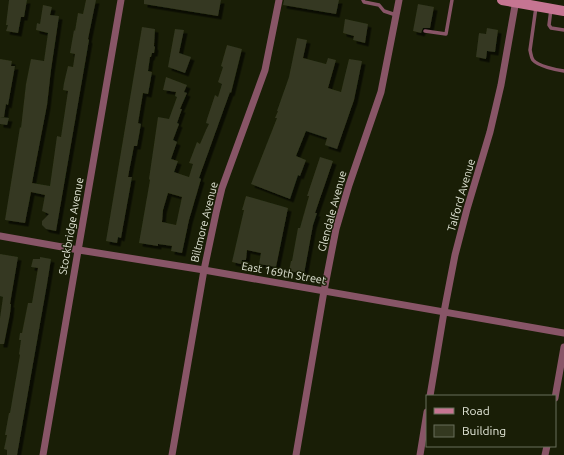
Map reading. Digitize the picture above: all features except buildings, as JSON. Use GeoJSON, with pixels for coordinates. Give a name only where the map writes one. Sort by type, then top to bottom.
{"type":"FeatureCollection","features":[{"type":"Feature","properties":{"kind":"main road"},"geometry":{"type":"LineString","coordinates":[[502,0],[516,1],[564,11]]}},
{"type":"Feature","properties":{"kind":"street","name":"Stockbridge Avenue"},"geometry":{"type":"LineString","coordinates":[[43,455],[121,0]]}},
{"type":"Feature","properties":{"kind":"street","name":"Biltmore Avenue"},"geometry":{"type":"LineString","coordinates":[[172,455],[204,270],[222,188],[265,70],[279,0]]}},
{"type":"Feature","properties":{"kind":"street","name":"Glendale Avenue"},"geometry":{"type":"LineString","coordinates":[[296,455],[336,228],[381,92],[399,0]]}},
{"type":"Feature","properties":{"kind":"street","name":"Talford Avenue"},"geometry":{"type":"LineString","coordinates":[[430,395],[444,312],[456,255],[467,209],[490,132],[501,85],[516,1]]}},
{"type":"Feature","properties":{"kind":"street","name":"East 169th Street"},"geometry":{"type":"LineString","coordinates":[[0,236],[564,333]]}},
{"type":"Feature","properties":{"kind":"street"},"geometry":{"type":"LineString","coordinates":[[556,395],[564,347]]}},
{"type":"Feature","properties":{"kind":"street"},"geometry":{"type":"LineString","coordinates":[[420,455],[426,418]]}},
{"type":"Feature","properties":{"kind":"lane"},"geometry":{"type":"LineString","coordinates":[[363,0],[364,2],[379,5],[384,11],[396,15]]}},
{"type":"Feature","properties":{"kind":"lane"},"geometry":{"type":"LineString","coordinates":[[379,5],[380,0]]}},
{"type":"Feature","properties":{"kind":"lane"},"geometry":{"type":"LineString","coordinates":[[425,31],[446,34],[452,0]]}},
{"type":"Feature","properties":{"kind":"lane"},"geometry":{"type":"LineString","coordinates":[[536,6],[530,50],[531,57],[534,62],[549,68],[564,71]]}},
{"type":"Feature","properties":{"kind":"lane"},"geometry":{"type":"LineString","coordinates":[[551,8],[549,25],[551,28],[564,30]]}}]}
